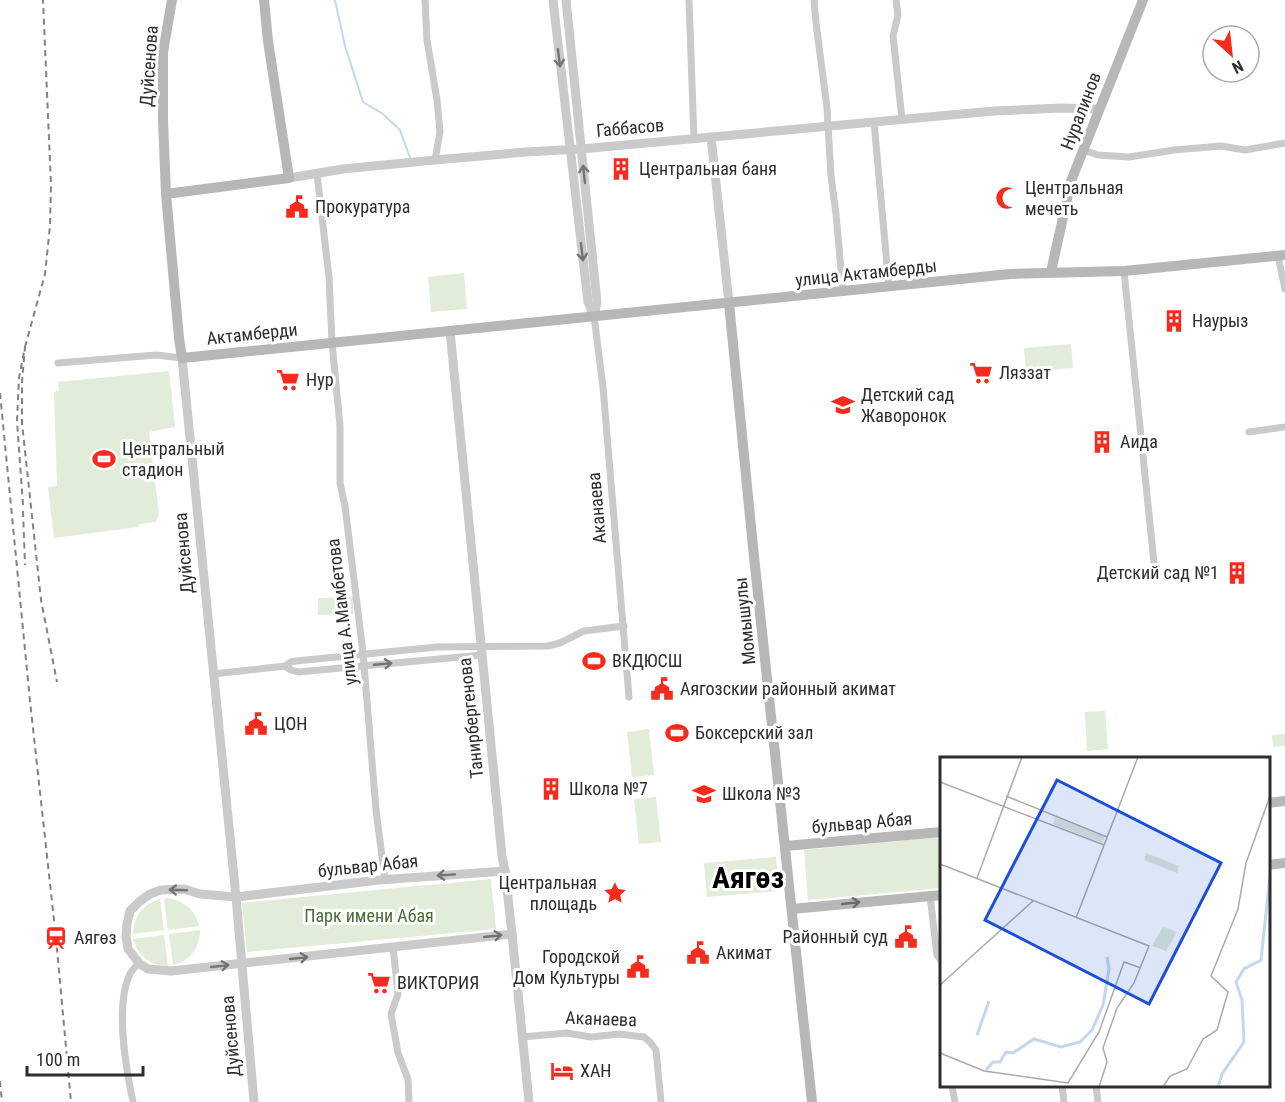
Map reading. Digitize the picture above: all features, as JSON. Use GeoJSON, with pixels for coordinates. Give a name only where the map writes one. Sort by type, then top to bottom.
{"type":"FeatureCollection","features":[{"type":"Feature","properties":{"kind":"main road","name":"Дуйсенова"},"geometry":{"type":"LineString","coordinates":[[172,0],[163,52],[165,194],[182,358]]}},
{"type":"Feature","properties":{"kind":"main road"},"geometry":{"type":"LineString","coordinates":[[264,0],[289,178]]}},
{"type":"Feature","properties":{"kind":"main road","name":"Нуралинов"},"geometry":{"type":"LineString","coordinates":[[1051,272],[1071,181],[1143,0]]}},
{"type":"Feature","properties":{"kind":"main road","name":"Габбасов"},"geometry":{"type":"LineString","coordinates":[[165,194],[289,178]]}},
{"type":"Feature","properties":{"kind":"main road","name":"улица Актамберды"},"geometry":{"type":"LineString","coordinates":[[450,331],[1010,274],[1124,271],[1282,255]]}},
{"type":"Feature","properties":{"kind":"main road","name":"Момышулы"},"geometry":{"type":"LineString","coordinates":[[729,303],[812,1102]]}},
{"type":"Feature","properties":{"kind":"main road","name":"Актамберди"},"geometry":{"type":"LineString","coordinates":[[182,358],[450,331]]}},
{"type":"Feature","properties":{"kind":"main road"},"geometry":{"type":"LineString","coordinates":[[1270,803],[1285,801]]}},
{"type":"Feature","properties":{"kind":"main road","name":"бульвар Абая"},"geometry":{"type":"LineString","coordinates":[[785,846],[940,832]]}},
{"type":"Feature","properties":{"kind":"main road"},"geometry":{"type":"LineString","coordinates":[[1270,865],[1285,863]]}},
{"type":"Feature","properties":{"kind":"main road"},"geometry":{"type":"LineString","coordinates":[[792,909],[936,895]]}},
{"type":"Feature","properties":{"kind":"street"},"geometry":{"type":"LineString","coordinates":[[425,0],[427,40],[440,132],[435,160]]}},
{"type":"Feature","properties":{"kind":"street","name":"Аканаева"},"geometry":{"type":"LineString","coordinates":[[553,0],[588,302],[594,316],[603,387],[629,697]]}},
{"type":"Feature","properties":{"kind":"street","name":"Аканаева"},"geometry":{"type":"LineString","coordinates":[[566,0],[597,302],[594,316]]}},
{"type":"Feature","properties":{"kind":"street"},"geometry":{"type":"LineString","coordinates":[[689,0],[694,139]]}},
{"type":"Feature","properties":{"kind":"street"},"geometry":{"type":"LineString","coordinates":[[814,0],[827,108],[831,176],[843,292]]}},
{"type":"Feature","properties":{"kind":"street"},"geometry":{"type":"LineString","coordinates":[[896,0],[898,15],[893,36],[902,120]]}},
{"type":"Feature","properties":{"kind":"street","name":"Габбасов"},"geometry":{"type":"LineString","coordinates":[[289,178],[343,169],[435,160],[1012,110],[1099,109]]}},
{"type":"Feature","properties":{"kind":"street"},"geometry":{"type":"LineString","coordinates":[[874,122],[889,287]]}},
{"type":"Feature","properties":{"kind":"street","name":"Момышулы"},"geometry":{"type":"LineString","coordinates":[[711,137],[729,303]]}},
{"type":"Feature","properties":{"kind":"street"},"geometry":{"type":"LineString","coordinates":[[1083,150],[1098,155],[1129,157],[1221,146],[1245,150],[1285,142]]}},
{"type":"Feature","properties":{"kind":"street","name":"улица А.Мамбетова"},"geometry":{"type":"LineString","coordinates":[[317,174],[329,277],[340,426],[340,483],[363,653],[376,810],[386,880]]}},
{"type":"Feature","properties":{"kind":"street"},"geometry":{"type":"LineString","coordinates":[[1282,255],[1285,289]]}},
{"type":"Feature","properties":{"kind":"street"},"geometry":{"type":"LineString","coordinates":[[1124,271],[1154,563]]}},
{"type":"Feature","properties":{"kind":"street","name":"Танирбергенова"},"geometry":{"type":"LineString","coordinates":[[450,331],[529,1102]]}},
{"type":"Feature","properties":{"kind":"street","name":"Актамберди"},"geometry":{"type":"LineString","coordinates":[[58,363],[156,355],[182,358]]}},
{"type":"Feature","properties":{"kind":"street","name":"Дуйсенова"},"geometry":{"type":"LineString","coordinates":[[182,358],[236,897],[254,1102]]}},
{"type":"Feature","properties":{"kind":"street"},"geometry":{"type":"LineString","coordinates":[[1249,432],[1285,427]]}},
{"type":"Feature","properties":{"kind":"street"},"geometry":{"type":"LineString","coordinates":[[285,666],[298,672],[481,651],[548,646],[560,643],[584,631],[624,626]]}},
{"type":"Feature","properties":{"kind":"street"},"geometry":{"type":"LineString","coordinates":[[213,674],[285,666],[296,661],[363,653],[437,647],[481,651]]}},
{"type":"Feature","properties":{"kind":"street","name":"бульвар Абая"},"geometry":{"type":"LineString","coordinates":[[236,897],[386,880],[505,871]]}},
{"type":"Feature","properties":{"kind":"street"},"geometry":{"type":"LineString","coordinates":[[236,897],[200,894],[184,889],[161,890],[150,894],[130,911],[126,937],[128,949],[139,963],[148,969],[161,971],[512,934]]}},
{"type":"Feature","properties":{"kind":"street"},"geometry":{"type":"LineString","coordinates":[[936,895],[937,955],[940,959]]}},
{"type":"Feature","properties":{"kind":"street"},"geometry":{"type":"LineString","coordinates":[[393,947],[398,994],[391,1014],[398,1053],[408,1079],[409,1102]]}},
{"type":"Feature","properties":{"kind":"street"},"geometry":{"type":"LineString","coordinates":[[133,1102],[127,1071],[124,995],[130,973],[139,963]]}},
{"type":"Feature","properties":{"kind":"street","name":"Аканаева"},"geometry":{"type":"LineString","coordinates":[[522,1036],[567,1033],[591,1036],[619,1034],[644,1036],[656,1050],[660,1102]]}},
{"type":"Feature","properties":{"kind":"street"},"geometry":{"type":"LineString","coordinates":[[952,1087],[955,1102]]}},
{"type":"Feature","properties":{"kind":"street"},"geometry":{"type":"LineString","coordinates":[[1062,1087],[1064,1102]]}},
{"type":"Feature","properties":{"kind":"street"},"geometry":{"type":"LineString","coordinates":[[1096,1087],[1098,1102]]}},
{"type":"Feature","properties":{"kind":"green space"},"geometry":{"type":"Polygon","coordinates":[[[464,273],[467,309],[431,312],[428,277],[464,273]]]}},
{"type":"Feature","properties":{"kind":"green space"},"geometry":{"type":"Polygon","coordinates":[[[1071,344],[1073,368],[1026,372],[1024,348],[1071,344]]]}},
{"type":"Feature","properties":{"kind":"green space","name":"Центральный стадион"},"geometry":{"type":"Polygon","coordinates":[[[169,371],[175,427],[149,432],[159,514],[156,522],[139,524],[139,527],[54,538],[48,487],[57,486],[54,392],[59,391],[58,382],[169,371]]]}},
{"type":"Feature","properties":{"kind":"green space"},"geometry":{"type":"Polygon","coordinates":[[[353,597],[353,614],[318,615],[318,598],[353,597]]]}},
{"type":"Feature","properties":{"kind":"green space"},"geometry":{"type":"Polygon","coordinates":[[[1105,711],[1108,749],[1087,751],[1085,712],[1105,711]]]}},
{"type":"Feature","properties":{"kind":"green space"},"geometry":{"type":"Polygon","coordinates":[[[649,729],[654,775],[632,777],[627,732],[649,729]]]}},
{"type":"Feature","properties":{"kind":"green space"},"geometry":{"type":"Polygon","coordinates":[[[1285,734],[1285,746],[1273,747],[1272,735],[1285,734]]]}},
{"type":"Feature","properties":{"kind":"green space"},"geometry":{"type":"Polygon","coordinates":[[[656,797],[661,842],[639,844],[634,799],[656,797]]]}},
{"type":"Feature","properties":{"kind":"green space"},"geometry":{"type":"Polygon","coordinates":[[[940,837],[940,888],[808,900],[804,850],[940,837]]]}},
{"type":"Feature","properties":{"kind":"green space"},"geometry":{"type":"Polygon","coordinates":[[[776,857],[779,891],[707,897],[704,863],[776,857]]]}},
{"type":"Feature","properties":{"kind":"green space","name":"Парк имени Абая"},"geometry":{"type":"Polygon","coordinates":[[[491,879],[496,929],[247,952],[242,903],[491,879]]]}},
{"type":"Feature","properties":{"kind":"green space"},"geometry":{"type":"Polygon","coordinates":[[[160,899],[164,930],[133,934],[133,928],[140,912],[149,904],[160,899]]]}},
{"type":"Feature","properties":{"kind":"green space"},"geometry":{"type":"Polygon","coordinates":[[[164,899],[179,901],[192,910],[199,926],[168,930],[164,899]]]}},
{"type":"Feature","properties":{"kind":"green space"},"geometry":{"type":"Polygon","coordinates":[[[200,930],[200,937],[193,953],[173,965],[169,934],[200,930]]]}},
{"type":"Feature","properties":{"kind":"green space"},"geometry":{"type":"Polygon","coordinates":[[[164,935],[168,966],[162,966],[146,959],[138,950],[133,939],[164,935]]]}},
{"type":"Feature","properties":{"kind":"waterway"},"geometry":{"type":"LineString","coordinates":[[335,0],[345,46],[363,102],[383,114],[400,130],[410,158]]}},
{"type":"Feature","properties":{"kind":"railway"},"geometry":{"type":"LineString","coordinates":[[25,347],[45,274],[50,226],[51,185],[43,0]]}},
{"type":"Feature","properties":{"kind":"railway"},"geometry":{"type":"LineString","coordinates":[[23,505],[17,421],[19,378],[25,347],[22,423],[41,600],[57,682]]}},
{"type":"Feature","properties":{"kind":"railway"},"geometry":{"type":"LineString","coordinates":[[0,393],[71,1102]]}},
{"type":"Feature","properties":{"kind":"railway"},"geometry":{"type":"LineString","coordinates":[[23,511],[25,565]]}},
{"type":"Feature","properties":{"kind":"railway"},"geometry":{"type":"LineString","coordinates":[[0,1081],[2,1102]]}},
{"type":"Feature","properties":{"kind":"place","name":"Центральная баня"},"geometry":{"type":"Point","coordinates":[621,169]}},
{"type":"Feature","properties":{"kind":"place","name":"Центральная мечеть"},"geometry":{"type":"Point","coordinates":[1007,198]}},
{"type":"Feature","properties":{"kind":"place","name":"Прокуратура"},"geometry":{"type":"Point","coordinates":[297,207]}},
{"type":"Feature","properties":{"kind":"place","name":"Наурыз"},"geometry":{"type":"Point","coordinates":[1174,321]}},
{"type":"Feature","properties":{"kind":"place","name":"Ляззат"},"geometry":{"type":"Point","coordinates":[981,373]}},
{"type":"Feature","properties":{"kind":"place","name":"Нур"},"geometry":{"type":"Point","coordinates":[288,380]}},
{"type":"Feature","properties":{"kind":"place","name":"Детский сад Жаворонок"},"geometry":{"type":"Point","coordinates":[843,405]}},
{"type":"Feature","properties":{"kind":"place","name":"Аида"},"geometry":{"type":"Point","coordinates":[1102,442]}},
{"type":"Feature","properties":{"kind":"place","name":"Центральный стадион"},"geometry":{"type":"Point","coordinates":[104,459]}},
{"type":"Feature","properties":{"kind":"place","name":"Детский сад №1"},"geometry":{"type":"Point","coordinates":[1237,573]}},
{"type":"Feature","properties":{"kind":"place","name":"ВКДЮСШ"},"geometry":{"type":"Point","coordinates":[594,661]}},
{"type":"Feature","properties":{"kind":"place","name":"Аягозскии районный акимат"},"geometry":{"type":"Point","coordinates":[662,689]}},
{"type":"Feature","properties":{"kind":"place","name":"ЦОН"},"geometry":{"type":"Point","coordinates":[256,724]}},
{"type":"Feature","properties":{"kind":"place","name":"Боксерский зал"},"geometry":{"type":"Point","coordinates":[677,733]}},
{"type":"Feature","properties":{"kind":"place","name":"Школа №7"},"geometry":{"type":"Point","coordinates":[551,789]}},
{"type":"Feature","properties":{"kind":"place","name":"Школа №3"},"geometry":{"type":"Point","coordinates":[704,794]}},
{"type":"Feature","properties":{"kind":"place","name":"Центральная площадь"},"geometry":{"type":"Point","coordinates":[615,893]}},
{"type":"Feature","properties":{"kind":"place","name":"Районный суд"},"geometry":{"type":"Point","coordinates":[906,937]}},
{"type":"Feature","properties":{"kind":"place","name":"Аягөз"},"geometry":{"type":"Point","coordinates":[56,938]}},
{"type":"Feature","properties":{"kind":"place","name":"Акимат"},"geometry":{"type":"Point","coordinates":[698,953]}},
{"type":"Feature","properties":{"kind":"place","name":"Городской Дом Культуры"},"geometry":{"type":"Point","coordinates":[638,967]}},
{"type":"Feature","properties":{"kind":"place","name":"ВИКТОРИЯ"},"geometry":{"type":"Point","coordinates":[379,983]}},
{"type":"Feature","properties":{"kind":"place","name":"ХАН"},"geometry":{"type":"Point","coordinates":[562,1071]}},
{"type":"Feature","properties":{"kind":"district","name":"Аягөз"},"geometry":{"type":"Point","coordinates":[748,878]}}]}
